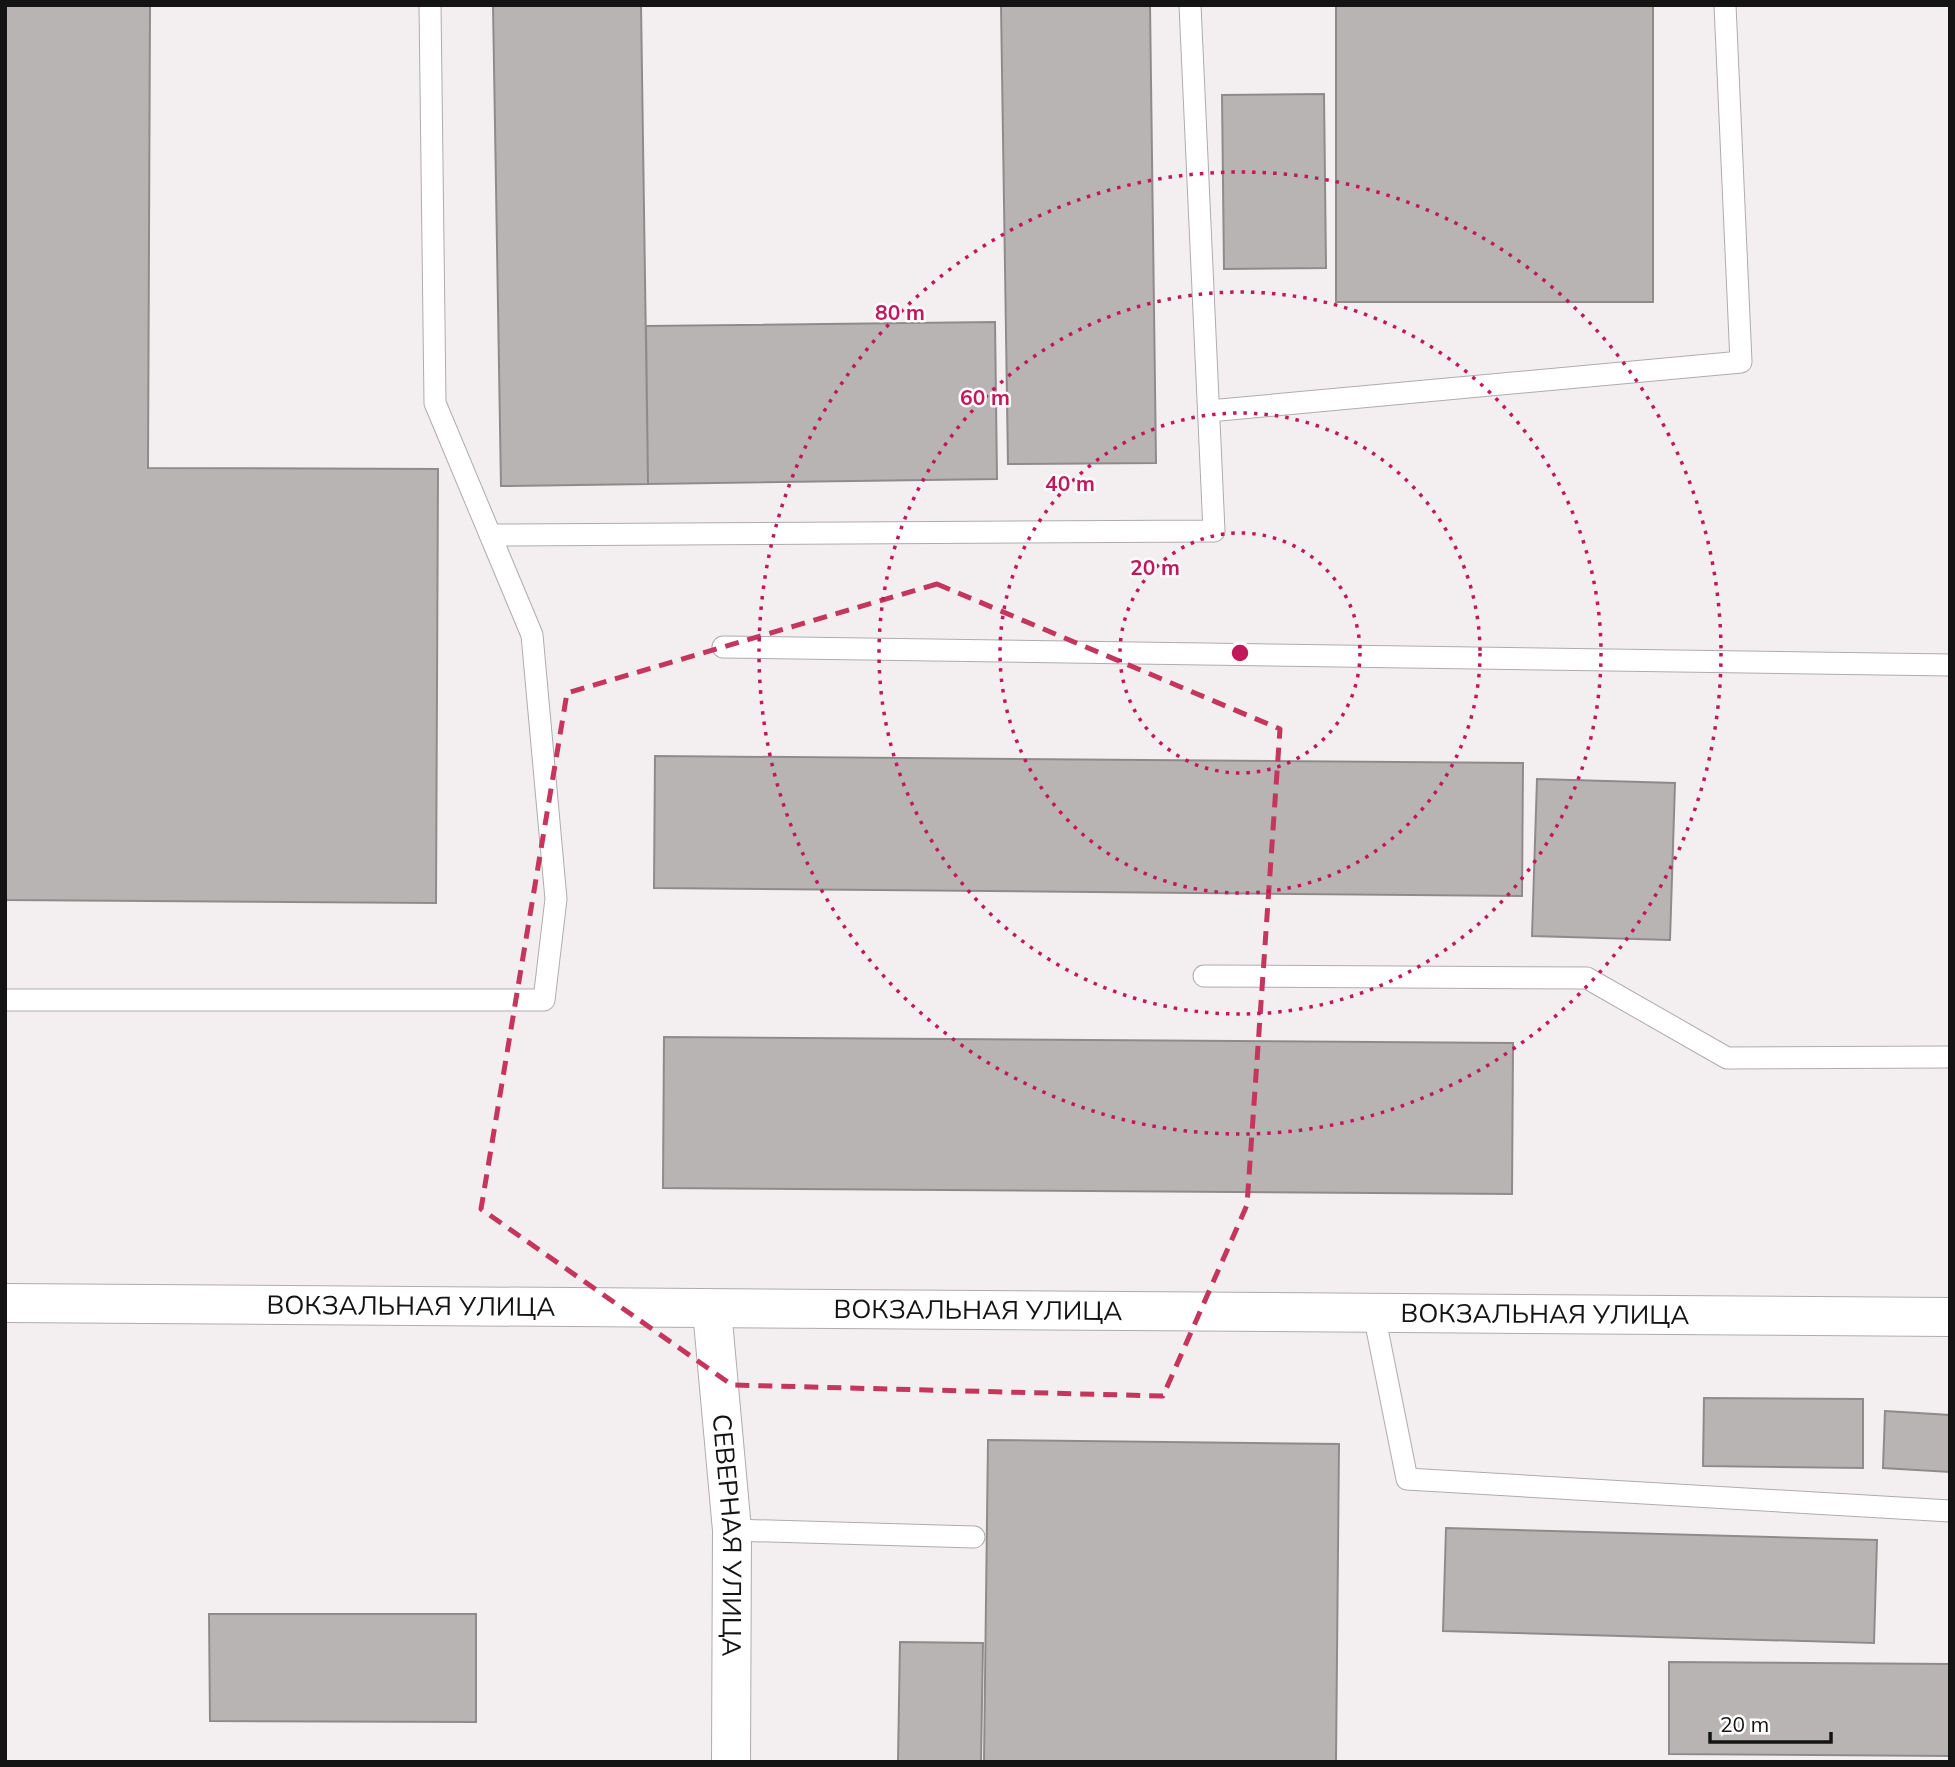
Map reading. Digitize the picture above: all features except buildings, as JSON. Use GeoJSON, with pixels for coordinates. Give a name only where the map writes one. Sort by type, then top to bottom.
{"type":"FeatureCollection","features":[{"type":"Feature","properties":{"kind":"street","name":"ВОКЗАЛЬНАЯ УЛИЦА"},"geometry":{"type":"LineString","coordinates":[[5,1303],[1950,1317]]}},
{"type":"Feature","properties":{"kind":"street","name":"СЕВЕРНАЯ УЛИЦА"},"geometry":{"type":"LineString","coordinates":[[712,1310],[732,1530],[731,1762]]}},
{"type":"Feature","properties":{"kind":"lane"},"geometry":{"type":"LineString","coordinates":[[5,1000],[544,1000],[556,899],[532,635],[435,403],[430,5]]}},
{"type":"Feature","properties":{"kind":"lane"},"geometry":{"type":"LineString","coordinates":[[490,535],[1214,531],[1190,5]]}},
{"type":"Feature","properties":{"kind":"lane"},"geometry":{"type":"LineString","coordinates":[[1209,411],[1741,362],[1725,5]]}},
{"type":"Feature","properties":{"kind":"lane"},"geometry":{"type":"LineString","coordinates":[[723,647],[1950,665]]}},
{"type":"Feature","properties":{"kind":"lane"},"geometry":{"type":"LineString","coordinates":[[1204,976],[1587,978],[1727,1058],[1950,1058]]}},
{"type":"Feature","properties":{"kind":"lane"},"geometry":{"type":"LineString","coordinates":[[1374,1314],[1407,1479],[1950,1511]]}},
{"type":"Feature","properties":{"kind":"lane"},"geometry":{"type":"LineString","coordinates":[[732,1530],[974,1537]]}},
{"type":"Feature","properties":{"kind":"highlighted area"},"geometry":{"type":"Polygon","coordinates":[[[937,584],[1280,729],[1247,1205],[1163,1396],[732,1385],[481,1209],[567,693],[937,584]]]}}]}
